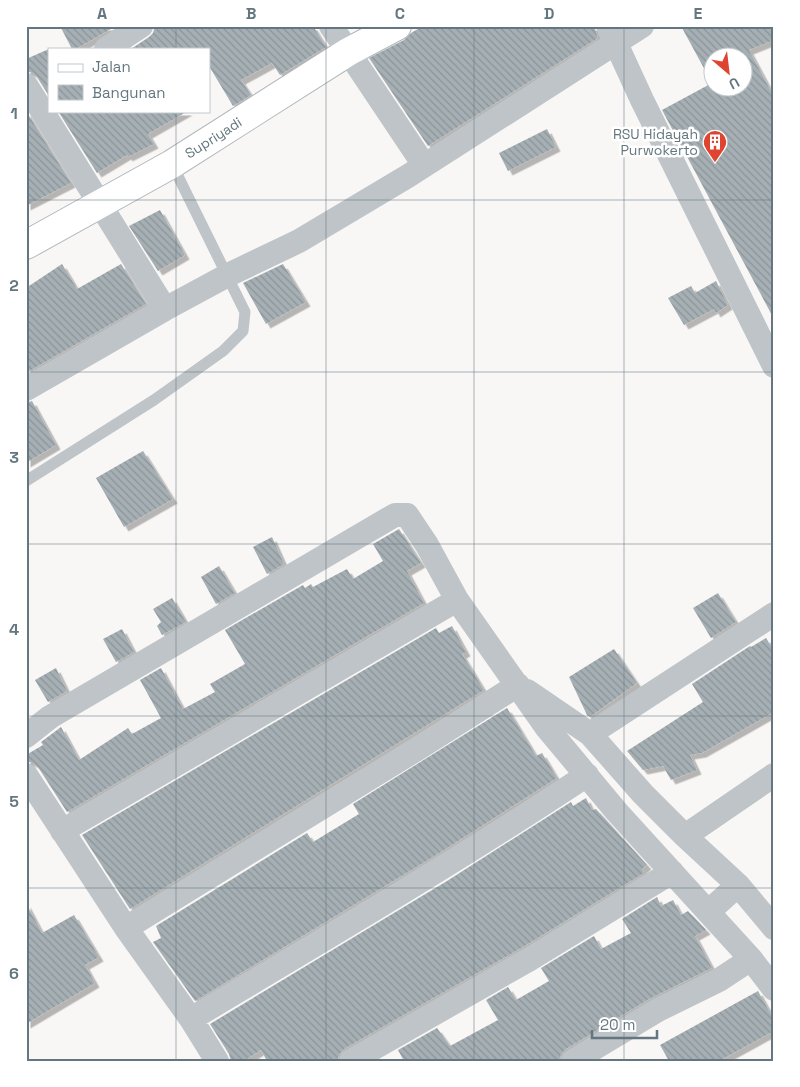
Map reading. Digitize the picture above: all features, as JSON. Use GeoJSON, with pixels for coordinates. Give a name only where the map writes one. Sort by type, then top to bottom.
{"type":"FeatureCollection","features":[{"type":"Feature","properties":{"kind":"main road","name":"Supriyadi"},"geometry":{"type":"LineString","coordinates":[[26,245],[172,164],[348,52],[397,26]]}},
{"type":"Feature","properties":{"kind":"street"},"geometry":{"type":"LineString","coordinates":[[108,48],[141,26]]}},
{"type":"Feature","properties":{"kind":"street"},"geometry":{"type":"LineString","coordinates":[[331,26],[424,166]]}},
{"type":"Feature","properties":{"kind":"street"},"geometry":{"type":"LineString","coordinates":[[26,389],[165,308],[299,241],[424,166],[611,34],[642,26]]}},
{"type":"Feature","properties":{"kind":"street"},"geometry":{"type":"LineString","coordinates":[[611,34],[646,109],[774,366]]}},
{"type":"Feature","properties":{"kind":"street"},"geometry":{"type":"LineString","coordinates":[[34,92],[99,203],[136,259],[165,308]]}},
{"type":"Feature","properties":{"kind":"street"},"geometry":{"type":"LineString","coordinates":[[26,736],[50,717],[395,515],[407,516],[427,545],[457,600],[547,728],[618,812],[751,959],[774,988]]}},
{"type":"Feature","properties":{"kind":"street"},"geometry":{"type":"LineString","coordinates":[[62,831],[457,600]]}},
{"type":"Feature","properties":{"kind":"street"},"geometry":{"type":"LineString","coordinates":[[590,734],[774,614]]}},
{"type":"Feature","properties":{"kind":"street"},"geometry":{"type":"LineString","coordinates":[[518,685],[590,734],[643,794],[738,885],[774,928]]}},
{"type":"Feature","properties":{"kind":"street"},"geometry":{"type":"LineString","coordinates":[[126,928],[518,685]]}},
{"type":"Feature","properties":{"kind":"street"},"geometry":{"type":"LineString","coordinates":[[26,775],[126,928],[191,1019],[217,1061]]}},
{"type":"Feature","properties":{"kind":"street"},"geometry":{"type":"LineString","coordinates":[[191,1019],[378,905],[436,873],[587,775]]}},
{"type":"Feature","properties":{"kind":"street"},"geometry":{"type":"LineString","coordinates":[[685,836],[774,775]]}},
{"type":"Feature","properties":{"kind":"street"},"geometry":{"type":"LineString","coordinates":[[618,812],[643,794]]}},
{"type":"Feature","properties":{"kind":"street"},"geometry":{"type":"LineString","coordinates":[[351,1061],[530,959],[672,872]]}},
{"type":"Feature","properties":{"kind":"street"},"geometry":{"type":"LineString","coordinates":[[708,912],[738,885]]}},
{"type":"Feature","properties":{"kind":"street"},"geometry":{"type":"LineString","coordinates":[[573,1061],[658,1010],[719,980],[751,959]]}},
{"type":"Feature","properties":{"kind":"lane"},"geometry":{"type":"LineString","coordinates":[[26,481],[154,400],[224,351],[243,332],[245,312],[172,164]]}},
{"type":"Feature","properties":{"kind":"building"},"geometry":{"type":"Polygon","coordinates":[[[60,26],[116,26],[78,48],[71,48],[60,26]]]}},
{"type":"Feature","properties":{"kind":"building"},"geometry":{"type":"Polygon","coordinates":[[[155,26],[313,26],[326,47],[280,75],[272,63],[241,80],[251,95],[233,106],[210,68],[210,48],[132,48],[153,33],[155,26]]]}},
{"type":"Feature","properties":{"kind":"building"},"geometry":{"type":"Polygon","coordinates":[[[423,26],[594,26],[598,38],[428,146],[369,58],[404,40],[423,26]]]}},
{"type":"Feature","properties":{"kind":"building","name":"RSU Hidayah Purwokerto"},"geometry":{"type":"Polygon","coordinates":[[[681,26],[774,26],[774,40],[752,49],[702,48],[702,65],[681,26]]]}},
{"type":"Feature","properties":{"kind":"building"},"geometry":{"type":"Polygon","coordinates":[[[48,49],[48,94],[37,77],[33,73],[26,71],[26,59],[48,49]]]}},
{"type":"Feature","properties":{"kind":"building","name":"RSU Hidayah Purwokerto"},"geometry":{"type":"Polygon","coordinates":[[[752,56],[774,97],[774,319],[662,110],[702,88],[702,98],[752,98],[752,56]]]}},
{"type":"Feature","properties":{"kind":"building"},"geometry":{"type":"Polygon","coordinates":[[[26,111],[71,183],[26,206],[26,111]]]}},
{"type":"Feature","properties":{"kind":"building"},"geometry":{"type":"Polygon","coordinates":[[[59,112],[186,112],[148,134],[154,144],[128,157],[127,155],[97,173],[59,112]]]}},
{"type":"Feature","properties":{"kind":"building"},"geometry":{"type":"Polygon","coordinates":[[[547,129],[556,147],[508,171],[499,153],[547,129]]]}},
{"type":"Feature","properties":{"kind":"building"},"geometry":{"type":"Polygon","coordinates":[[[160,210],[185,255],[158,271],[129,226],[160,210]]]}},
{"type":"Feature","properties":{"kind":"building"},"geometry":{"type":"Polygon","coordinates":[[[62,264],[77,289],[121,264],[146,304],[26,373],[26,288],[62,264]]]}},
{"type":"Feature","properties":{"kind":"building"},"geometry":{"type":"Polygon","coordinates":[[[283,264],[306,302],[266,324],[243,283],[283,264]]]}},
{"type":"Feature","properties":{"kind":"building"},"geometry":{"type":"Polygon","coordinates":[[[716,281],[728,305],[716,313],[714,309],[684,325],[668,298],[691,286],[695,293],[716,281]]]}},
{"type":"Feature","properties":{"kind":"building"},"geometry":{"type":"Polygon","coordinates":[[[32,401],[56,445],[26,463],[26,403],[32,401]]]}},
{"type":"Feature","properties":{"kind":"building"},"geometry":{"type":"Polygon","coordinates":[[[143,451],[173,499],[124,527],[96,478],[143,451]]]}},
{"type":"Feature","properties":{"kind":"building"},"geometry":{"type":"Polygon","coordinates":[[[399,529],[421,563],[407,571],[424,603],[67,812],[38,767],[26,761],[26,755],[43,745],[41,742],[61,727],[79,760],[128,728],[132,734],[161,718],[140,680],[161,668],[183,709],[215,692],[210,684],[245,664],[225,630],[303,585],[305,588],[311,584],[313,587],[347,569],[353,579],[383,561],[373,544],[399,529]]]}},
{"type":"Feature","properties":{"kind":"building"},"geometry":{"type":"Polygon","coordinates":[[[272,537],[284,564],[267,574],[253,547],[272,537]]]}},
{"type":"Feature","properties":{"kind":"building"},"geometry":{"type":"Polygon","coordinates":[[[219,566],[235,593],[216,604],[201,577],[219,566]]]}},
{"type":"Feature","properties":{"kind":"building"},"geometry":{"type":"Polygon","coordinates":[[[718,593],[736,622],[711,638],[693,608],[718,593]]]}},
{"type":"Feature","properties":{"kind":"building"},"geometry":{"type":"Polygon","coordinates":[[[172,598],[186,622],[162,635],[157,626],[161,622],[153,609],[172,598]]]}},
{"type":"Feature","properties":{"kind":"building"},"geometry":{"type":"Polygon","coordinates":[[[452,626],[466,652],[462,654],[484,690],[130,909],[82,835],[436,628],[439,633],[452,626]]]}},
{"type":"Feature","properties":{"kind":"building"},"geometry":{"type":"Polygon","coordinates":[[[122,629],[134,652],[116,662],[103,639],[122,629]]]}},
{"type":"Feature","properties":{"kind":"building"},"geometry":{"type":"Polygon","coordinates":[[[766,638],[774,651],[774,712],[702,753],[690,755],[697,770],[671,780],[663,766],[643,770],[627,751],[703,702],[692,684],[750,646],[766,638]]]}},
{"type":"Feature","properties":{"kind":"building"},"geometry":{"type":"Polygon","coordinates":[[[614,649],[637,683],[590,717],[587,715],[569,677],[614,649]]]}},
{"type":"Feature","properties":{"kind":"building"},"geometry":{"type":"Polygon","coordinates":[[[56,668],[67,691],[48,702],[35,680],[56,668]]]}},
{"type":"Feature","properties":{"kind":"building"},"geometry":{"type":"Polygon","coordinates":[[[507,708],[536,756],[542,753],[557,778],[433,857],[195,1001],[153,942],[161,938],[156,926],[307,833],[313,842],[359,814],[353,804],[507,708]]]}},
{"type":"Feature","properties":{"kind":"building"},"geometry":{"type":"Polygon","coordinates":[[[586,798],[592,810],[596,809],[647,865],[642,869],[644,873],[523,947],[344,1049],[337,1061],[267,1061],[261,1050],[244,1061],[231,1061],[229,1054],[210,1024],[447,881],[571,802],[573,806],[586,798]]]}},
{"type":"Feature","properties":{"kind":"building"},"geometry":{"type":"Polygon","coordinates":[[[657,897],[661,906],[673,900],[681,915],[688,911],[706,930],[695,936],[712,968],[651,998],[566,1049],[561,1054],[559,1061],[404,1061],[398,1050],[437,1028],[450,1046],[498,1020],[486,1000],[508,987],[516,1000],[549,981],[541,968],[594,936],[601,949],[631,933],[622,919],[657,897]]]}},
{"type":"Feature","properties":{"kind":"building"},"geometry":{"type":"Polygon","coordinates":[[[26,903],[42,933],[74,915],[99,957],[85,965],[95,983],[26,1024],[26,903]]]}},
{"type":"Feature","properties":{"kind":"building"},"geometry":{"type":"Polygon","coordinates":[[[758,991],[774,1020],[774,1031],[719,1061],[669,1061],[660,1045],[758,991]]]}},
{"type":"Feature","properties":{"kind":"place","name":"RSU Hidayah Purwokerto"},"geometry":{"type":"Point","coordinates":[715,163]}}]}
